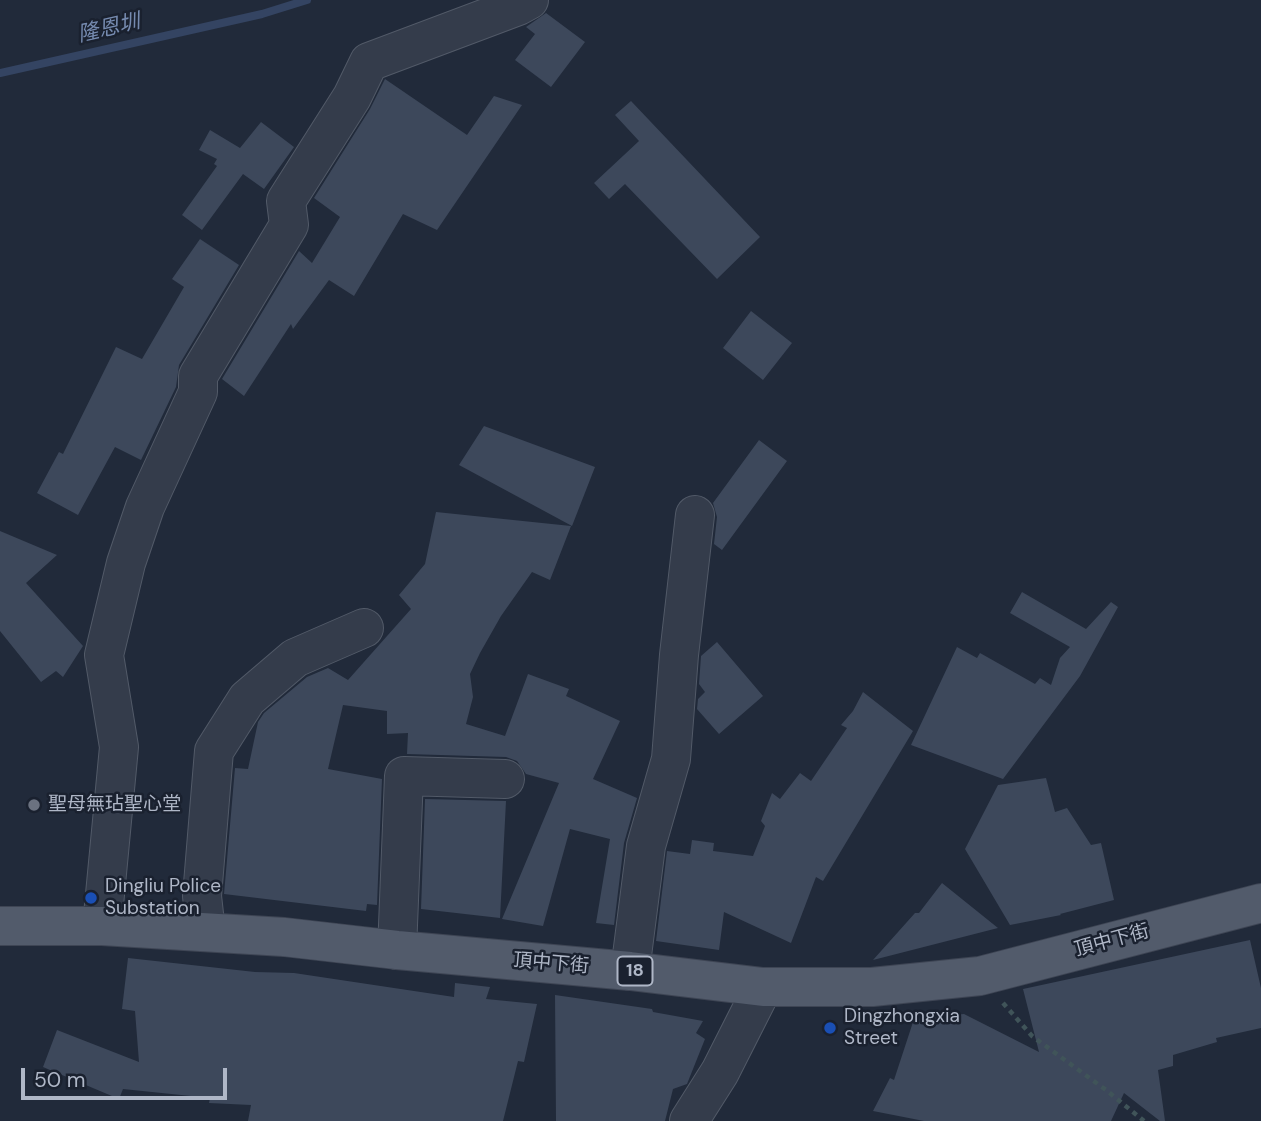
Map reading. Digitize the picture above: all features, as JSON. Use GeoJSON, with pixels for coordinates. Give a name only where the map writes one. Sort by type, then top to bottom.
{"type":"FeatureCollection","features":[{"type":"Feature","properties":{"kind":"main road","name":"頂中下街"},"geometry":{"type":"LineString","coordinates":[[0,926],[102,926],[284,937],[630,971],[763,987],[872,987],[980,976],[1261,903]]}},
{"type":"Feature","properties":{"kind":"lane"},"geometry":{"type":"LineString","coordinates":[[102,926],[119,747],[104,655],[126,563],[145,507],[198,392],[198,376],[289,225],[286,201],[352,97],[369,62],[529,0]]}},
{"type":"Feature","properties":{"kind":"lane"},"geometry":{"type":"LineString","coordinates":[[630,971],[646,846],[671,759],[679,655],[695,514]]}},
{"type":"Feature","properties":{"kind":"lane"},"geometry":{"type":"LineString","coordinates":[[206,932],[202,896],[214,751],[247,699],[295,658],[364,628]]}},
{"type":"Feature","properties":{"kind":"lane"},"geometry":{"type":"LineString","coordinates":[[397,950],[404,776],[505,779]]}},
{"type":"Feature","properties":{"kind":"lane"},"geometry":{"type":"LineString","coordinates":[[689,1121],[720,1072],[763,987]]}},
{"type":"Feature","properties":{"kind":"path"},"geometry":{"type":"LineString","coordinates":[[980,976],[1032,1036],[1144,1121]]}},
{"type":"Feature","properties":{"kind":"building"},"geometry":{"type":"Polygon","coordinates":[[[546,13],[585,42],[551,87],[515,60],[535,34],[526,27],[546,13]]]}},
{"type":"Feature","properties":{"kind":"building"},"geometry":{"type":"Polygon","coordinates":[[[385,79],[467,135],[494,96],[522,105],[437,230],[403,214],[354,296],[329,280],[293,329],[291,324],[244,396],[222,379],[299,251],[312,263],[340,217],[314,198],[370,109],[385,79]]]}},
{"type":"Feature","properties":{"kind":"building"},"geometry":{"type":"Polygon","coordinates":[[[631,101],[760,237],[717,279],[625,184],[609,199],[594,183],[639,141],[615,115],[631,101]]]}},
{"type":"Feature","properties":{"kind":"building"},"geometry":{"type":"Polygon","coordinates":[[[261,122],[294,147],[264,189],[243,174],[202,230],[182,215],[217,166],[214,164],[217,159],[199,150],[210,130],[240,148],[261,122]]]}},
{"type":"Feature","properties":{"kind":"building"},"geometry":{"type":"Polygon","coordinates":[[[200,239],[239,265],[179,365],[176,387],[141,460],[115,447],[78,515],[37,493],[59,452],[63,454],[116,347],[142,359],[184,287],[172,279],[200,239]]]}},
{"type":"Feature","properties":{"kind":"building"},"geometry":{"type":"Polygon","coordinates":[[[751,311],[792,343],[763,380],[723,348],[751,311]]]}},
{"type":"Feature","properties":{"kind":"building"},"geometry":{"type":"Polygon","coordinates":[[[484,426],[595,467],[572,526],[459,465],[484,426]]]}},
{"type":"Feature","properties":{"kind":"building"},"geometry":{"type":"Polygon","coordinates":[[[759,440],[787,461],[722,550],[714,544],[717,517],[713,503],[759,440]]]}},
{"type":"Feature","properties":{"kind":"building"},"geometry":{"type":"Polygon","coordinates":[[[436,512],[571,526],[550,580],[532,572],[501,616],[480,653],[470,674],[473,697],[466,724],[505,736],[528,674],[569,689],[566,696],[620,721],[593,779],[637,798],[624,843],[614,925],[596,923],[610,839],[570,829],[543,926],[502,919],[559,783],[526,774],[517,761],[506,757],[407,754],[408,733],[387,734],[387,711],[343,705],[328,769],[382,779],[377,905],[367,904],[366,911],[224,894],[235,768],[248,769],[258,722],[264,713],[307,677],[328,668],[348,680],[411,609],[399,595],[425,564],[436,512]]]}},
{"type":"Feature","properties":{"kind":"building"},"geometry":{"type":"Polygon","coordinates":[[[0,531],[57,555],[26,583],[83,646],[63,677],[56,671],[41,682],[0,631],[0,531]]]}},
{"type":"Feature","properties":{"kind":"building"},"geometry":{"type":"Polygon","coordinates":[[[1022,592],[1086,629],[1111,602],[1118,607],[1080,676],[1003,779],[911,745],[957,647],[977,658],[980,653],[1035,684],[1040,678],[1051,685],[1060,658],[1070,647],[1010,613],[1022,592]]]}},
{"type":"Feature","properties":{"kind":"building"},"geometry":{"type":"Polygon","coordinates":[[[717,642],[763,696],[719,734],[697,709],[698,699],[705,692],[699,684],[701,656],[717,642]]]}},
{"type":"Feature","properties":{"kind":"building"},"geometry":{"type":"Polygon","coordinates":[[[863,692],[913,731],[823,881],[816,877],[791,943],[724,912],[719,950],[656,941],[667,851],[690,854],[692,840],[714,843],[713,851],[753,856],[765,826],[761,821],[772,793],[780,799],[800,773],[811,781],[847,728],[841,725],[853,711],[863,692]]]}},
{"type":"Feature","properties":{"kind":"building"},"geometry":{"type":"Polygon","coordinates":[[[1046,778],[1055,812],[1067,808],[1091,845],[1101,843],[1114,900],[1061,915],[1010,925],[965,849],[998,785],[1046,778]]]}},
{"type":"Feature","properties":{"kind":"building"},"geometry":{"type":"Polygon","coordinates":[[[425,799],[506,801],[500,918],[421,909],[425,799]]]}},
{"type":"Feature","properties":{"kind":"building"},"geometry":{"type":"Polygon","coordinates":[[[942,883],[998,928],[873,960],[915,913],[919,913],[942,883]]]}},
{"type":"Feature","properties":{"kind":"building"},"geometry":{"type":"Polygon","coordinates":[[[1250,940],[1261,988],[1261,1028],[1216,1038],[1217,1042],[1173,1055],[1173,1066],[1158,1070],[1165,1121],[1160,1121],[1124,1093],[1111,1121],[924,1121],[873,1111],[890,1078],[894,1080],[914,1019],[964,1014],[1039,1052],[1023,989],[1250,940]]]}},
{"type":"Feature","properties":{"kind":"building"},"geometry":{"type":"Polygon","coordinates":[[[128,958],[255,972],[294,973],[454,997],[455,983],[490,987],[486,999],[537,1004],[524,1062],[518,1061],[503,1121],[248,1121],[251,1105],[209,1103],[210,1098],[123,1089],[119,1099],[43,1067],[57,1030],[139,1062],[135,1011],[122,1009],[128,958]]]}},
{"type":"Feature","properties":{"kind":"building"},"geometry":{"type":"Polygon","coordinates":[[[555,995],[652,1009],[653,1012],[703,1021],[696,1033],[705,1039],[687,1084],[673,1089],[665,1121],[556,1121],[555,995]]]}},
{"type":"Feature","properties":{"kind":"waterway","name":"隆恩圳"},"geometry":{"type":"LineString","coordinates":[[0,73],[262,14],[307,0]]}},
{"type":"Feature","properties":{"kind":"place","name":"聖母無玷聖心堂"},"geometry":{"type":"Point","coordinates":[34,805]}},
{"type":"Feature","properties":{"kind":"place","name":"Dingliu Police Substation"},"geometry":{"type":"Point","coordinates":[91,898]}},
{"type":"Feature","properties":{"kind":"place","name":"Dingzhongxia Street"},"geometry":{"type":"Point","coordinates":[830,1028]}}]}
